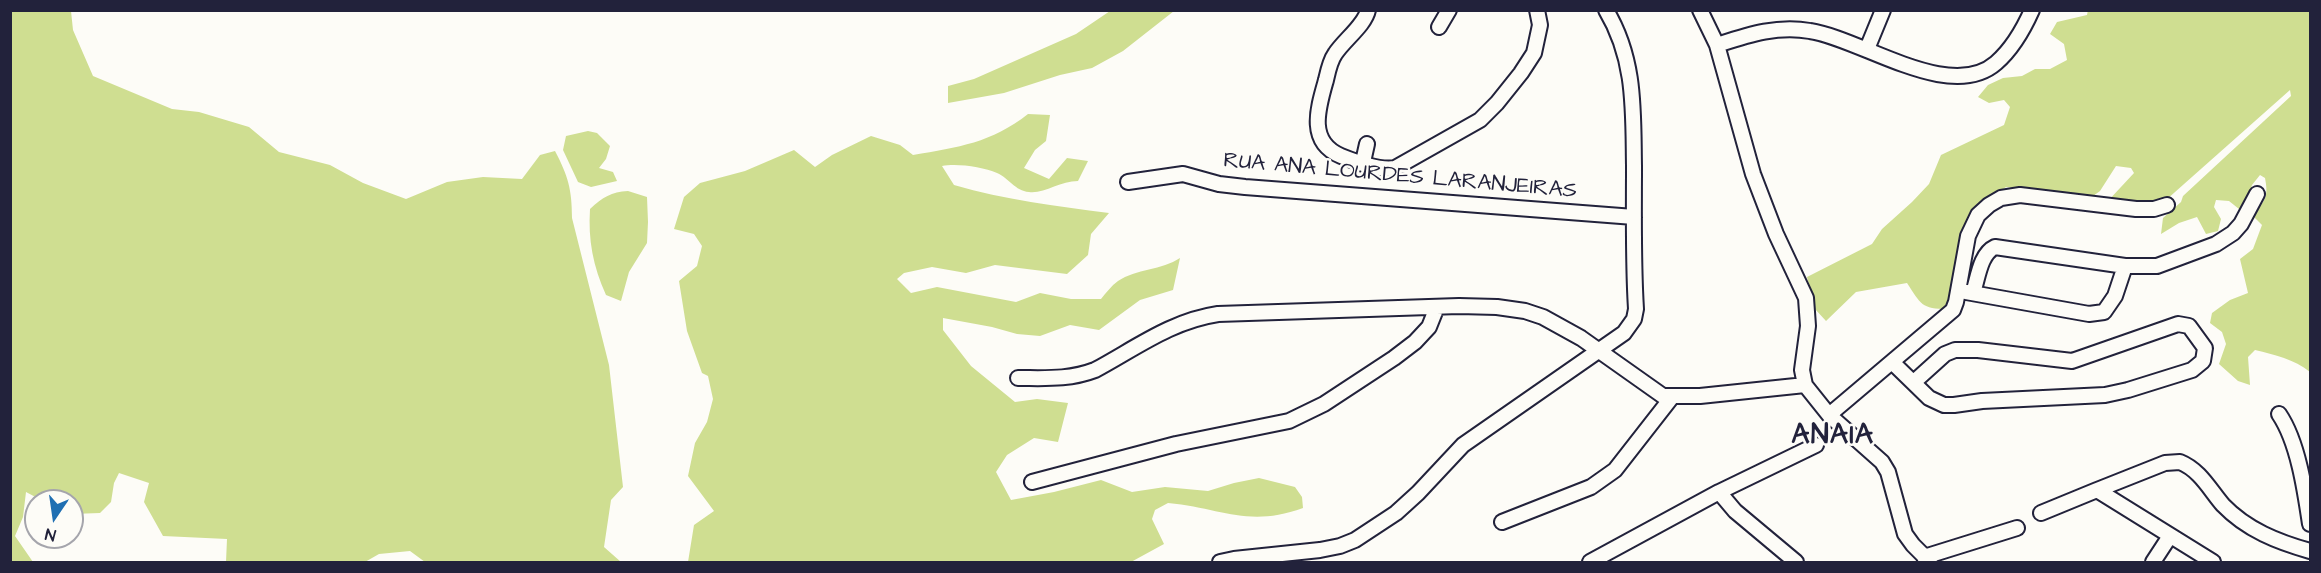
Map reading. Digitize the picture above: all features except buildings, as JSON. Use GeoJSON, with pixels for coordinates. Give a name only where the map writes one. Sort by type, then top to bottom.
{"type":"FeatureCollection","features":[{"type":"Feature","properties":{"kind":"street"},"geometry":{"type":"LineString","coordinates":[[1368,10],[1363,23],[1346,37],[1333,56],[1318,114],[1319,133],[1322,142],[1333,152],[1385,170],[1395,168],[1480,120],[1521,73],[1534,53],[1540,25],[1537,10]]}},
{"type":"Feature","properties":{"kind":"street"},"geometry":{"type":"LineString","coordinates":[[1438,27],[1449,10]]}},
{"type":"Feature","properties":{"kind":"street"},"geometry":{"type":"LineString","coordinates":[[1220,562],[1320,550],[1355,540],[1396,513],[1418,493],[1462,445],[1624,333],[1634,319],[1636,309],[1631,80],[1622,40],[1606,10]]}},
{"type":"Feature","properties":{"kind":"street"},"geometry":{"type":"LineString","coordinates":[[1700,10],[1717,45],[1753,174],[1776,234],[1806,298],[1808,326],[1802,370],[1805,385],[1829,415],[1882,462],[1888,472],[1905,534],[1927,560],[2017,528]]}},
{"type":"Feature","properties":{"kind":"street"},"geometry":{"type":"LineString","coordinates":[[1867,49],[1883,10]]}},
{"type":"Feature","properties":{"kind":"street"},"geometry":{"type":"LineString","coordinates":[[1717,45],[1769,30],[1790,28],[1813,31],[1920,70],[1944,76],[1961,76],[1981,73],[1996,63],[2027,22],[2032,10]]}},
{"type":"Feature","properties":{"kind":"street"},"geometry":{"type":"LineString","coordinates":[[1363,162],[1367,144]]}},
{"type":"Feature","properties":{"kind":"street","name":"RUA ANA LOURDES LARANJEIRAS"},"geometry":{"type":"LineString","coordinates":[[1128,182],[1183,174],[1219,184],[1245,187],[1634,217]]}},
{"type":"Feature","properties":{"kind":"street"},"geometry":{"type":"LineString","coordinates":[[1973,293],[1984,257],[1987,252],[1995,248],[2125,266],[2157,266],[2216,244],[2233,232],[2241,224],[2257,194]]}},
{"type":"Feature","properties":{"kind":"street"},"geometry":{"type":"LineString","coordinates":[[1829,415],[1947,316],[1956,302],[1972,225],[1978,215],[1989,205],[2001,198],[2020,195],[2098,206],[2154,209],[2167,205]]}},
{"type":"Feature","properties":{"kind":"street"},"geometry":{"type":"LineString","coordinates":[[1958,290],[2089,314],[2104,312],[2115,296],[2125,266]]}},
{"type":"Feature","properties":{"kind":"street"},"geometry":{"type":"LineString","coordinates":[[1032,482],[1176,444],[1289,421],[1324,404],[1415,342],[1429,327],[1437,307]]}},
{"type":"Feature","properties":{"kind":"street"},"geometry":{"type":"LineString","coordinates":[[1018,378],[1080,376],[1095,370],[1176,324],[1197,317],[1218,314],[1497,307],[1525,310],[1556,324],[1599,350],[1657,393],[1671,397],[1805,385]]}},
{"type":"Feature","properties":{"kind":"street"},"geometry":{"type":"LineString","coordinates":[[1892,362],[1929,398],[1944,405],[2105,395],[2128,390],[2192,370],[2203,361],[2205,348],[2189,326],[2178,324],[2072,361],[1978,350],[1955,350],[1946,354],[1914,382]]}},
{"type":"Feature","properties":{"kind":"street"},"geometry":{"type":"LineString","coordinates":[[1502,522],[1592,487],[1604,479],[1615,470],[1671,397]]}},
{"type":"Feature","properties":{"kind":"street"},"geometry":{"type":"LineString","coordinates":[[2279,414],[2286,424],[2295,447],[2310,524]]}},
{"type":"Feature","properties":{"kind":"street"},"geometry":{"type":"LineString","coordinates":[[1590,562],[1719,492],[1815,445]]}},
{"type":"Feature","properties":{"kind":"street"},"geometry":{"type":"LineString","coordinates":[[2041,513],[2165,463],[2180,462],[2197,474],[2224,506],[2245,524],[2279,542],[2310,551]]}},
{"type":"Feature","properties":{"kind":"street"},"geometry":{"type":"LineString","coordinates":[[2097,490],[2213,562]]}},
{"type":"Feature","properties":{"kind":"street"},"geometry":{"type":"LineString","coordinates":[[1719,492],[1736,511],[1793,562]]}},
{"type":"Feature","properties":{"kind":"street"},"geometry":{"type":"LineString","coordinates":[[2153,562],[2170,536]]}},
{"type":"Feature","properties":{"kind":"green space"},"geometry":{"type":"Polygon","coordinates":[[[2088,10],[2310,11],[2310,372],[2291,361],[2255,350],[2248,357],[2250,385],[2238,381],[2219,364],[2226,344],[2222,332],[2210,323],[2212,313],[2230,300],[2248,293],[2240,259],[2253,249],[2262,225],[2254,217],[2255,211],[2266,196],[2265,178],[2260,175],[2252,185],[2246,206],[2239,209],[2229,201],[2216,200],[2214,207],[2221,219],[2218,231],[2206,234],[2197,217],[2179,223],[2161,234],[2163,218],[2181,202],[2183,196],[2291,96],[2290,90],[2157,208],[2107,202],[2134,173],[2131,168],[2116,166],[2100,191],[2089,199],[2006,187],[1977,208],[1967,222],[1948,309],[1932,308],[1923,304],[1907,283],[1856,292],[1826,321],[1815,309],[1807,277],[1872,244],[1882,229],[1929,184],[1941,155],[2004,125],[2010,107],[2004,100],[1989,103],[1978,97],[1988,85],[2003,78],[2022,76],[2035,69],[2050,69],[2067,60],[2064,44],[2050,34],[2057,22],[2087,15],[2088,10]]]}},
{"type":"Feature","properties":{"kind":"green space"},"geometry":{"type":"Polygon","coordinates":[[[10,11],[71,11],[73,30],[93,76],[172,109],[199,112],[249,127],[279,152],[330,165],[363,183],[406,199],[447,182],[483,177],[522,179],[540,155],[555,151],[568,183],[572,218],[609,365],[623,487],[611,500],[604,547],[621,562],[425,562],[410,551],[379,554],[365,562],[226,562],[227,539],[163,536],[144,502],[149,483],[119,473],[114,483],[111,502],[100,513],[84,514],[84,489],[24,489],[23,517],[15,536],[33,562],[11,562],[10,11]]]}},
{"type":"Feature","properties":{"kind":"green space"},"geometry":{"type":"Polygon","coordinates":[[[1110,11],[1174,11],[1123,51],[1092,68],[1060,75],[1004,93],[948,103],[948,86],[974,79],[1076,34],[1110,11]]]}},
{"type":"Feature","properties":{"kind":"green space"},"geometry":{"type":"Polygon","coordinates":[[[1028,114],[1050,115],[1046,141],[1035,150],[1024,168],[1049,179],[1067,158],[1088,161],[1078,181],[1029,192],[991,171],[962,165],[942,166],[954,185],[1011,199],[1109,213],[1091,234],[1088,255],[1067,274],[995,265],[966,273],[932,267],[904,273],[897,279],[911,293],[937,287],[1016,302],[1040,293],[1071,299],[1101,299],[1113,285],[1125,277],[1180,258],[1173,290],[1140,300],[1099,330],[1070,325],[1040,336],[1017,334],[943,318],[943,330],[971,366],[1015,402],[1037,399],[1068,403],[1058,442],[1034,438],[1007,455],[996,472],[1011,500],[1101,480],[1132,492],[1165,487],[1208,491],[1259,478],[1295,487],[1302,497],[1303,508],[1284,514],[1250,517],[1168,503],[1155,510],[1152,519],[1164,544],[1131,562],[688,562],[694,525],[714,511],[688,476],[695,443],[707,422],[713,399],[708,376],[702,373],[687,331],[679,281],[697,266],[702,246],[694,234],[674,229],[684,197],[700,183],[745,171],[794,150],[815,167],[832,155],[871,136],[900,145],[913,155],[987,138],[1001,132],[1028,114]]]}},
{"type":"Feature","properties":{"kind":"green space"},"geometry":{"type":"Polygon","coordinates":[[[588,131],[597,133],[610,146],[606,159],[599,168],[613,172],[617,181],[591,187],[578,182],[563,150],[566,136],[588,131]]]}},
{"type":"Feature","properties":{"kind":"green space"},"geometry":{"type":"Polygon","coordinates":[[[628,191],[647,197],[647,243],[629,272],[621,301],[606,295],[598,274],[592,253],[590,209],[607,196],[628,191]]]}},
{"type":"Feature","properties":{"kind":"district","name":"ANAIA"},"geometry":{"type":"Point","coordinates":[1833,437]}}]}
